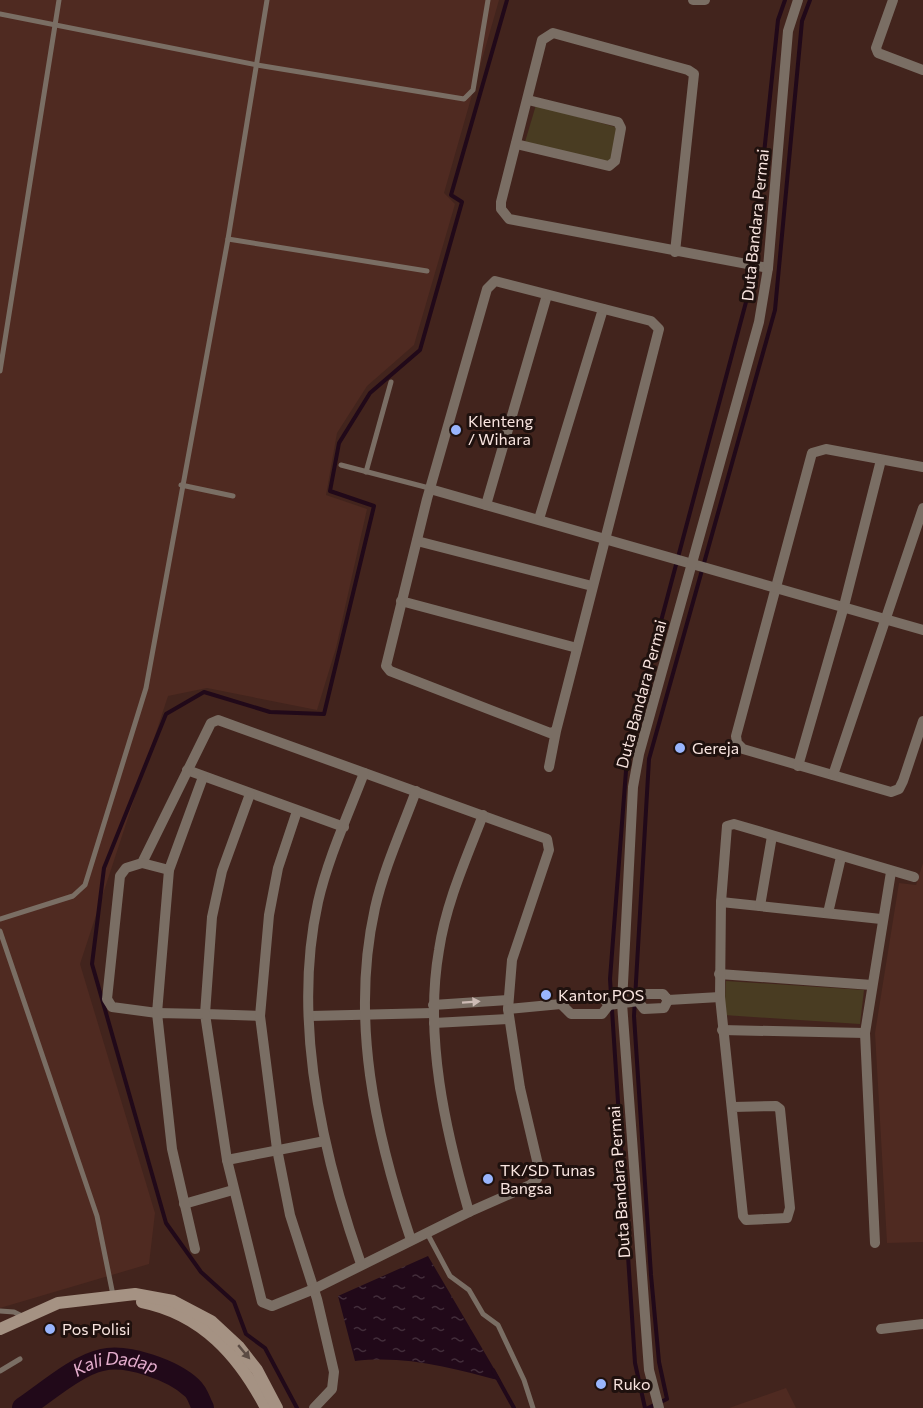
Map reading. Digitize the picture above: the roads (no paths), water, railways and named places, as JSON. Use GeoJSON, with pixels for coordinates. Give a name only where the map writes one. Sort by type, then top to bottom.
{"type":"FeatureCollection","features":[{"type":"Feature","properties":{"kind":"street"},"geometry":{"type":"LineString","coordinates":[[693,0],[705,0]]}},
{"type":"Feature","properties":{"kind":"street","name":"Duta Bandara Permai"},"geometry":{"type":"LineString","coordinates":[[658,1405],[649,1370],[622,1003],[633,787],[639,754],[759,322],[786,41],[798,0]]}},
{"type":"Feature","properties":{"kind":"street"},"geometry":{"type":"LineString","coordinates":[[893,0],[876,48],[878,53],[923,70]]}},
{"type":"Feature","properties":{"kind":"street"},"geometry":{"type":"LineString","coordinates":[[675,252],[694,74],[680,68],[554,33],[542,40],[501,202],[501,209],[509,219],[675,252],[763,267]]}},
{"type":"Feature","properties":{"kind":"street"},"geometry":{"type":"LineString","coordinates":[[516,144],[609,166],[615,161],[621,128],[618,122],[528,100]]}},
{"type":"Feature","properties":{"kind":"street"},"geometry":{"type":"LineString","coordinates":[[549,767],[592,586],[659,329],[654,322],[497,282],[488,286],[430,489],[386,662],[388,670],[550,734],[556,731]]}},
{"type":"Feature","properties":{"kind":"street"},"geometry":{"type":"LineString","coordinates":[[486,505],[547,295]]}},
{"type":"Feature","properties":{"kind":"street"},"geometry":{"type":"LineString","coordinates":[[539,519],[603,309]]}},
{"type":"Feature","properties":{"kind":"street"},"geometry":{"type":"LineString","coordinates":[[923,467],[826,449],[812,453],[737,731],[737,743],[743,749],[891,792],[899,789],[923,721]]}},
{"type":"Feature","properties":{"kind":"street"},"geometry":{"type":"LineString","coordinates":[[798,766],[844,606],[881,460]]}},
{"type":"Feature","properties":{"kind":"street"},"geometry":{"type":"LineString","coordinates":[[430,489],[776,586],[923,630]]}},
{"type":"Feature","properties":{"kind":"street"},"geometry":{"type":"LineString","coordinates":[[833,775],[923,508]]}},
{"type":"Feature","properties":{"kind":"street"},"geometry":{"type":"LineString","coordinates":[[417,541],[592,586]]}},
{"type":"Feature","properties":{"kind":"street"},"geometry":{"type":"LineString","coordinates":[[401,601],[577,648]]}},
{"type":"Feature","properties":{"kind":"street"},"geometry":{"type":"LineString","coordinates":[[142,863],[211,723],[218,720],[541,834],[550,845],[512,960],[508,1009],[520,1088],[539,1168],[537,1179],[530,1185],[361,1264],[314,1289],[272,1306],[262,1302],[227,1160],[205,1014],[212,917],[222,871],[250,794]]}},
{"type":"Feature","properties":{"kind":"street"},"geometry":{"type":"LineString","coordinates":[[187,770],[344,827]]}},
{"type":"Feature","properties":{"kind":"street"},"geometry":{"type":"LineString","coordinates":[[361,1264],[341,1207],[325,1141],[315,1076],[310,1016],[311,957],[319,901],[364,773]]}},
{"type":"Feature","properties":{"kind":"street"},"geometry":{"type":"LineString","coordinates":[[195,1248],[172,1149],[157,1013],[169,870],[203,777]]}},
{"type":"Feature","properties":{"kind":"street"},"geometry":{"type":"LineString","coordinates":[[411,1240],[376,1121],[367,1067],[366,1015],[370,935],[376,906],[416,790]]}},
{"type":"Feature","properties":{"kind":"street"},"geometry":{"type":"LineString","coordinates":[[297,811],[278,868],[268,915],[260,1016],[276,1149],[290,1215],[314,1289],[334,1382],[332,1389],[314,1408]]}},
{"type":"Feature","properties":{"kind":"street"},"geometry":{"type":"LineString","coordinates":[[470,1212],[450,1137],[433,1014],[438,950],[447,914],[483,814]]}},
{"type":"Feature","properties":{"kind":"street"},"geometry":{"type":"LineString","coordinates":[[734,1107],[776,1106],[780,1109],[790,1208],[787,1218],[746,1220],[743,1215],[734,1107],[722,1030],[719,974],[727,826],[734,824],[914,877]]}},
{"type":"Feature","properties":{"kind":"street"},"geometry":{"type":"LineString","coordinates":[[760,906],[772,836]]}},
{"type":"Feature","properties":{"kind":"street"},"geometry":{"type":"LineString","coordinates":[[828,913],[841,857]]}},
{"type":"Feature","properties":{"kind":"street"},"geometry":{"type":"LineString","coordinates":[[169,870],[142,863],[126,868],[120,876],[107,1002],[112,1007],[157,1013],[260,1016]]}},
{"type":"Feature","properties":{"kind":"street"},"geometry":{"type":"LineString","coordinates":[[875,1243],[865,1033],[881,918],[891,872]]}},
{"type":"Feature","properties":{"kind":"street"},"geometry":{"type":"LineString","coordinates":[[722,902],[881,918]]}},
{"type":"Feature","properties":{"kind":"street"},"geometry":{"type":"LineString","coordinates":[[719,974],[872,985]]}},
{"type":"Feature","properties":{"kind":"street"},"geometry":{"type":"LineString","coordinates":[[561,1004],[571,1014],[602,1014],[643,994],[663,994],[668,1000],[720,997]]}},
{"type":"Feature","properties":{"kind":"street"},"geometry":{"type":"LineString","coordinates":[[310,1016],[433,1014],[508,1009],[561,1004],[572,996],[602,997],[622,1003]]}},
{"type":"Feature","properties":{"kind":"street"},"geometry":{"type":"LineString","coordinates":[[433,1014],[508,1009]]}},
{"type":"Feature","properties":{"kind":"street"},"geometry":{"type":"LineString","coordinates":[[722,1030],[865,1033]]}},
{"type":"Feature","properties":{"kind":"street"},"geometry":{"type":"LineString","coordinates":[[227,1160],[325,1141]]}},
{"type":"Feature","properties":{"kind":"street"},"geometry":{"type":"LineString","coordinates":[[184,1204],[233,1190]]}},
{"type":"Feature","properties":{"kind":"street"},"geometry":{"type":"LineString","coordinates":[[0,1329],[58,1303],[117,1298],[135,1294],[173,1301],[212,1321],[249,1359],[277,1408]]}},
{"type":"Feature","properties":{"kind":"street"},"geometry":{"type":"LineString","coordinates":[[117,1298],[177,1312],[214,1336],[249,1376],[266,1408]]}},
{"type":"Feature","properties":{"kind":"street"},"geometry":{"type":"LineString","coordinates":[[881,1329],[923,1324]]}},
{"type":"Feature","properties":{"kind":"lane"},"geometry":{"type":"LineString","coordinates":[[0,371],[59,0]]}},
{"type":"Feature","properties":{"kind":"lane"},"geometry":{"type":"LineString","coordinates":[[0,919],[73,896],[85,885],[143,703],[181,485],[228,239],[267,0]]}},
{"type":"Feature","properties":{"kind":"lane"},"geometry":{"type":"LineString","coordinates":[[0,14],[55,27],[256,65],[464,99],[472,90],[488,0]]}},
{"type":"Feature","properties":{"kind":"lane"},"geometry":{"type":"LineString","coordinates":[[228,239],[427,271]]}},
{"type":"Feature","properties":{"kind":"lane"},"geometry":{"type":"LineString","coordinates":[[366,472],[391,382]]}},
{"type":"Feature","properties":{"kind":"lane"},"geometry":{"type":"LineString","coordinates":[[341,465],[430,489]]}},
{"type":"Feature","properties":{"kind":"lane"},"geometry":{"type":"LineString","coordinates":[[181,485],[233,496]]}},
{"type":"Feature","properties":{"kind":"lane"},"geometry":{"type":"LineString","coordinates":[[0,931],[97,1216],[117,1298]]}},
{"type":"Feature","properties":{"kind":"lane"},"geometry":{"type":"LineString","coordinates":[[427,1233],[450,1276],[469,1290],[483,1314],[498,1325],[524,1380],[533,1408]]}},
{"type":"Feature","properties":{"kind":"lane"},"geometry":{"type":"LineString","coordinates":[[0,1311],[14,1312],[24,1317]]}},
{"type":"Feature","properties":{"kind":"lane"},"geometry":{"type":"LineString","coordinates":[[0,1371],[20,1359]]}},
{"type":"Feature","properties":{"kind":"water"},"geometry":{"type":"Polygon","coordinates":[[[428,1256],[501,1381],[447,1367],[411,1361],[355,1361],[338,1296],[428,1256]]]}},
{"type":"Feature","properties":{"kind":"waterway"},"geometry":{"type":"LineString","coordinates":[[297,1408],[265,1348],[246,1334],[234,1302],[201,1272],[166,1223],[92,964],[104,868],[166,714],[204,692],[270,712],[324,714],[374,506],[330,491],[339,443],[370,393],[420,350],[462,202],[451,195],[507,0]]}},
{"type":"Feature","properties":{"kind":"waterway"},"geometry":{"type":"LineString","coordinates":[[645,1408],[635,1363],[610,979],[628,745],[750,287],[778,20],[785,0]]}},
{"type":"Feature","properties":{"kind":"waterway"},"geometry":{"type":"LineString","coordinates":[[648,1408],[667,1399],[659,1362],[651,1275],[634,1016],[649,759],[775,310],[802,21],[810,0]]}},
{"type":"Feature","properties":{"kind":"waterway","name":"Kali Dadap"},"geometry":{"type":"LineString","coordinates":[[23,1408],[82,1368],[92,1363],[112,1359],[136,1361],[173,1375],[194,1390],[203,1408]]}},
{"type":"Feature","properties":{"kind":"waterway"},"geometry":{"type":"LineString","coordinates":[[493,1370],[514,1408]]}},
{"type":"Feature","properties":{"kind":"place","name":"Klenteng / Wihara"},"geometry":{"type":"Point","coordinates":[456,430]}},
{"type":"Feature","properties":{"kind":"place","name":"Gereja"},"geometry":{"type":"Point","coordinates":[680,748]}},
{"type":"Feature","properties":{"kind":"place","name":"Kantor POS"},"geometry":{"type":"Point","coordinates":[546,995]}},
{"type":"Feature","properties":{"kind":"place","name":"TK/SD Tunas Bangsa"},"geometry":{"type":"Point","coordinates":[488,1179]}},
{"type":"Feature","properties":{"kind":"place","name":"Pos Polisi"},"geometry":{"type":"Point","coordinates":[50,1329]}},
{"type":"Feature","properties":{"kind":"place","name":"Ruko"},"geometry":{"type":"Point","coordinates":[601,1384]}}]}
